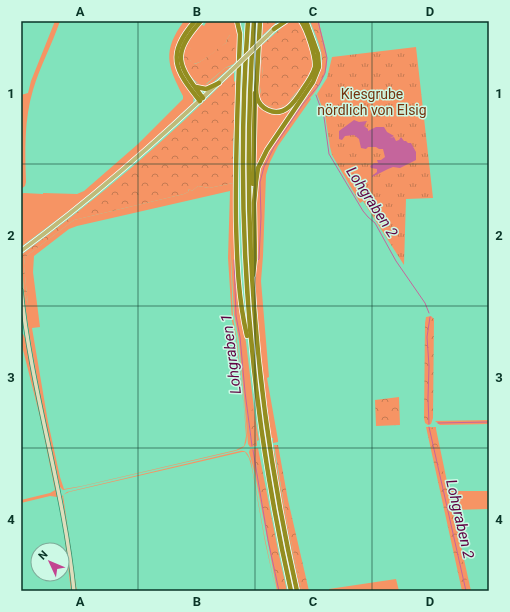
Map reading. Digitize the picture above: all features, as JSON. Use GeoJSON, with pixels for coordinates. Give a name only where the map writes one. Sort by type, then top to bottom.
{"type":"FeatureCollection","features":[{"type":"Feature","properties":{"kind":"highway"},"geometry":{"type":"LineString","coordinates":[[195,21],[177,48],[176,59],[178,68],[183,78],[202,99]]}},
{"type":"Feature","properties":{"kind":"highway"},"geometry":{"type":"LineString","coordinates":[[201,21],[185,40],[180,55],[182,68],[202,99]]}},
{"type":"Feature","properties":{"kind":"highway"},"geometry":{"type":"LineString","coordinates":[[237,21],[240,34],[236,137],[237,261],[242,313],[251,351]]}},
{"type":"Feature","properties":{"kind":"highway"},"geometry":{"type":"LineString","coordinates":[[248,21],[244,84],[242,186],[244,264],[251,351],[262,440],[273,506],[291,591]]}},
{"type":"Feature","properties":{"kind":"highway"},"geometry":{"type":"LineString","coordinates":[[254,21],[248,138],[248,229],[252,289],[258,366],[268,439],[279,506],[297,591]]}},
{"type":"Feature","properties":{"kind":"highway"},"geometry":{"type":"LineString","coordinates":[[260,21],[256,94],[259,103],[264,108],[279,112],[287,108],[296,100],[310,80],[314,68],[313,51],[301,21]]}},
{"type":"Feature","properties":{"kind":"highway"},"geometry":{"type":"LineString","coordinates":[[274,29],[286,21]]}},
{"type":"Feature","properties":{"kind":"highway"},"geometry":{"type":"LineString","coordinates":[[254,203],[257,173],[264,154],[313,82],[318,71],[318,54],[306,21]]}},
{"type":"Feature","properties":{"kind":"highway"},"geometry":{"type":"LineString","coordinates":[[252,289],[255,258],[253,132],[254,94],[257,66]]}},
{"type":"Feature","properties":{"kind":"highway"},"geometry":{"type":"LineString","coordinates":[[195,87],[204,89],[219,83]]}},
{"type":"Feature","properties":{"kind":"main road"},"geometry":{"type":"LineString","coordinates":[[21,251],[111,181],[139,157],[219,83],[282,21]]}},
{"type":"Feature","properties":{"kind":"main road"},"geometry":{"type":"LineString","coordinates":[[21,290],[23,326],[26,331],[61,502],[71,560],[74,591]]}},
{"type":"Feature","properties":{"kind":"main road"},"geometry":{"type":"LineString","coordinates":[[21,331],[26,331]]}},
{"type":"Feature","properties":{"kind":"green space"},"geometry":{"type":"Polygon","coordinates":[[[55,21],[60,21],[39,72],[30,101],[26,136],[26,182],[25,186],[21,189],[21,95],[28,93],[31,81],[55,21]]]}},
{"type":"Feature","properties":{"kind":"green space"},"geometry":{"type":"Polygon","coordinates":[[[184,21],[193,21],[179,42],[176,51],[176,58],[178,66],[194,96],[193,103],[116,173],[21,247],[21,194],[77,194],[84,191],[138,144],[183,99],[170,67],[169,58],[172,41],[184,21]]]}},
{"type":"Feature","properties":{"kind":"green space"},"geometry":{"type":"Polygon","coordinates":[[[207,21],[235,21],[238,32],[236,61],[234,64],[234,40],[230,35],[226,43],[205,59],[193,64],[190,60],[190,49],[194,35],[183,57],[185,43],[201,24],[204,26],[207,21]]]}},
{"type":"Feature","properties":{"kind":"green space"},"geometry":{"type":"Polygon","coordinates":[[[278,21],[262,36],[263,22],[278,21]]]}},
{"type":"Feature","properties":{"kind":"green space"},"geometry":{"type":"Polygon","coordinates":[[[289,21],[298,21],[302,25],[312,53],[313,65],[311,74],[287,104],[276,108],[264,104],[261,98],[260,84],[263,75],[261,46],[289,21]]]}},
{"type":"Feature","properties":{"kind":"green space"},"geometry":{"type":"Polygon","coordinates":[[[304,21],[316,52],[316,60],[304,21]]]}},
{"type":"Feature","properties":{"kind":"green space"},"geometry":{"type":"Polygon","coordinates":[[[310,21],[317,21],[326,56],[325,71],[320,83],[281,133],[311,90],[320,71],[322,63],[321,53],[310,21]]]}},
{"type":"Feature","properties":{"kind":"green space"},"geometry":{"type":"Polygon","coordinates":[[[317,21],[319,21],[326,53],[327,61],[324,76],[320,83],[326,56],[317,21]]]}},
{"type":"Feature","properties":{"kind":"green space"},"geometry":{"type":"Polygon","coordinates":[[[193,35],[195,36],[193,39],[194,44],[190,49],[190,60],[194,64],[202,61],[226,43],[230,35],[235,36],[234,64],[225,68],[205,85],[200,85],[194,80],[187,72],[183,60],[185,47],[193,35]]]}},
{"type":"Feature","properties":{"kind":"green space","name":"Kiesgrube nördlich von Elsig"},"geometry":{"type":"Polygon","coordinates":[[[416,47],[433,198],[406,199],[404,265],[363,201],[360,203],[332,155],[325,115],[317,94],[327,78],[332,57],[416,47]]]}},
{"type":"Feature","properties":{"kind":"green space"},"geometry":{"type":"Polygon","coordinates":[[[261,56],[263,75],[260,91],[264,104],[259,95],[258,88],[261,56]]]}},
{"type":"Feature","properties":{"kind":"green space"},"geometry":{"type":"Polygon","coordinates":[[[183,57],[190,76],[197,83],[201,84],[207,84],[225,68],[232,66],[209,86],[202,87],[196,85],[191,80],[185,67],[183,57]]]}},
{"type":"Feature","properties":{"kind":"green space"},"geometry":{"type":"Polygon","coordinates":[[[316,65],[315,74],[311,82],[264,152],[255,174],[256,100],[266,111],[280,114],[291,107],[298,100],[310,81],[316,65]]]}},
{"type":"Feature","properties":{"kind":"green space"},"geometry":{"type":"Polygon","coordinates":[[[234,72],[234,82],[236,80],[233,183],[209,188],[198,186],[192,191],[189,189],[188,192],[184,194],[74,220],[25,257],[24,266],[28,304],[24,292],[21,255],[77,212],[158,145],[234,72]]]}},
{"type":"Feature","properties":{"kind":"green space"},"geometry":{"type":"Polygon","coordinates":[[[311,74],[297,96],[287,107],[276,110],[264,104],[275,107],[283,106],[288,103],[311,74]]]}},
{"type":"Feature","properties":{"kind":"green space"},"geometry":{"type":"Polygon","coordinates":[[[320,83],[310,98],[311,99],[278,146],[270,162],[266,175],[261,281],[269,377],[267,378],[278,440],[278,442],[273,443],[273,438],[271,438],[261,358],[255,283],[257,254],[257,198],[259,173],[262,162],[281,133],[320,83]]]}},
{"type":"Feature","properties":{"kind":"green space"},"geometry":{"type":"Polygon","coordinates":[[[233,183],[237,283],[259,440],[257,441],[251,406],[247,409],[250,435],[253,445],[257,444],[257,446],[250,447],[248,444],[239,341],[234,314],[230,240],[233,318],[237,341],[247,436],[244,446],[235,451],[79,487],[63,490],[60,487],[32,352],[24,297],[21,269],[24,292],[28,304],[24,266],[25,257],[74,220],[184,194],[188,192],[189,189],[192,191],[198,186],[209,188],[233,183]],[[230,191],[77,226],[69,229],[34,256],[33,272],[40,327],[32,328],[48,422],[64,489],[236,450],[244,446],[246,436],[244,409],[236,338],[232,321],[228,258],[230,191]]]}},
{"type":"Feature","properties":{"kind":"green space"},"geometry":{"type":"Polygon","coordinates":[[[431,316],[434,319],[433,418],[431,424],[428,425],[425,423],[424,418],[425,323],[426,317],[431,316]]]}},
{"type":"Feature","properties":{"kind":"green space"},"geometry":{"type":"Polygon","coordinates":[[[21,333],[25,338],[57,489],[56,491],[66,542],[57,497],[50,496],[21,503],[21,500],[50,493],[55,490],[40,417],[21,342],[21,333]]]}},
{"type":"Feature","properties":{"kind":"green space"},"geometry":{"type":"Polygon","coordinates":[[[399,397],[400,425],[376,426],[375,400],[399,397]]]}},
{"type":"Feature","properties":{"kind":"green space"},"geometry":{"type":"Polygon","coordinates":[[[252,406],[257,444],[253,445],[247,409],[252,406]]]}},
{"type":"Feature","properties":{"kind":"green space"},"geometry":{"type":"Polygon","coordinates":[[[489,420],[489,424],[440,425],[435,421],[489,420]]]}},
{"type":"Feature","properties":{"kind":"green space"},"geometry":{"type":"Polygon","coordinates":[[[426,427],[432,427],[434,429],[469,591],[462,591],[426,427]]]}},
{"type":"Feature","properties":{"kind":"green space"},"geometry":{"type":"Polygon","coordinates":[[[433,427],[436,427],[449,491],[489,491],[489,509],[453,510],[471,591],[469,591],[465,579],[433,427]]]}},
{"type":"Feature","properties":{"kind":"green space"},"geometry":{"type":"Polygon","coordinates":[[[274,445],[278,445],[288,500],[309,591],[302,591],[288,527],[274,445]]]}},
{"type":"Feature","properties":{"kind":"green space"},"geometry":{"type":"Polygon","coordinates":[[[258,448],[254,450],[268,540],[279,591],[277,591],[255,474],[249,452],[250,449],[258,448]]]}},
{"type":"Feature","properties":{"kind":"green space"},"geometry":{"type":"Polygon","coordinates":[[[258,448],[287,591],[279,591],[268,540],[254,450],[258,448]]]}},
{"type":"Feature","properties":{"kind":"green space"},"geometry":{"type":"Polygon","coordinates":[[[274,450],[288,527],[302,591],[300,591],[283,509],[274,450]]]}},
{"type":"Feature","properties":{"kind":"green space"},"geometry":{"type":"Polygon","coordinates":[[[244,451],[247,453],[251,461],[276,591],[265,542],[252,469],[249,458],[245,452],[69,492],[64,495],[67,492],[244,451]]]}},
{"type":"Feature","properties":{"kind":"green space"},"geometry":{"type":"Polygon","coordinates":[[[63,495],[70,542],[69,542],[63,495]]]}},
{"type":"Feature","properties":{"kind":"green space"},"geometry":{"type":"Polygon","coordinates":[[[70,543],[77,591],[75,591],[70,549],[70,543]]]}},
{"type":"Feature","properties":{"kind":"green space"},"geometry":{"type":"Polygon","coordinates":[[[70,573],[72,591],[70,582],[70,573]]]}},
{"type":"Feature","properties":{"kind":"green space"},"geometry":{"type":"Polygon","coordinates":[[[396,579],[399,591],[329,591],[329,589],[396,579]]]}},
{"type":"Feature","properties":{"kind":"shaded area"},"geometry":{"type":"Polygon","coordinates":[[[354,120],[359,122],[367,121],[364,126],[368,129],[368,131],[376,127],[384,127],[387,132],[394,136],[390,138],[394,137],[396,141],[401,137],[404,141],[411,143],[416,152],[416,160],[400,168],[393,167],[372,177],[377,172],[377,169],[371,168],[370,166],[374,163],[378,163],[377,160],[381,160],[385,157],[383,149],[376,147],[368,147],[366,149],[361,148],[359,139],[354,135],[345,136],[342,140],[339,139],[339,131],[354,120]]]}},
{"type":"Feature","properties":{"kind":"waterway","name":"Lohgraben 1"},"geometry":{"type":"LineString","coordinates":[[258,260],[261,217],[260,182],[264,167],[274,147],[303,104],[319,85],[325,73],[327,58],[318,21]]}},
{"type":"Feature","properties":{"kind":"waterway","name":"Lohgraben 2"},"geometry":{"type":"LineString","coordinates":[[316,95],[324,117],[329,154],[363,211],[375,223],[396,261],[425,303],[429,313]]}},
{"type":"Feature","properties":{"kind":"waterway","name":"Lohgraben 1"},"geometry":{"type":"LineString","coordinates":[[234,260],[236,316],[240,337],[252,446]]}},
{"type":"Feature","properties":{"kind":"waterway","name":"Lohgraben 2"},"geometry":{"type":"LineString","coordinates":[[429,424],[429,366],[427,337],[430,317]]}},
{"type":"Feature","properties":{"kind":"waterway"},"geometry":{"type":"LineString","coordinates":[[438,423],[489,422]]}},
{"type":"Feature","properties":{"kind":"waterway","name":"Lohgraben 2"},"geometry":{"type":"LineString","coordinates":[[429,427],[466,591]]}},
{"type":"Feature","properties":{"kind":"waterway","name":"Lohgraben 1"},"geometry":{"type":"LineString","coordinates":[[253,450],[268,540],[279,591]]}}]}
